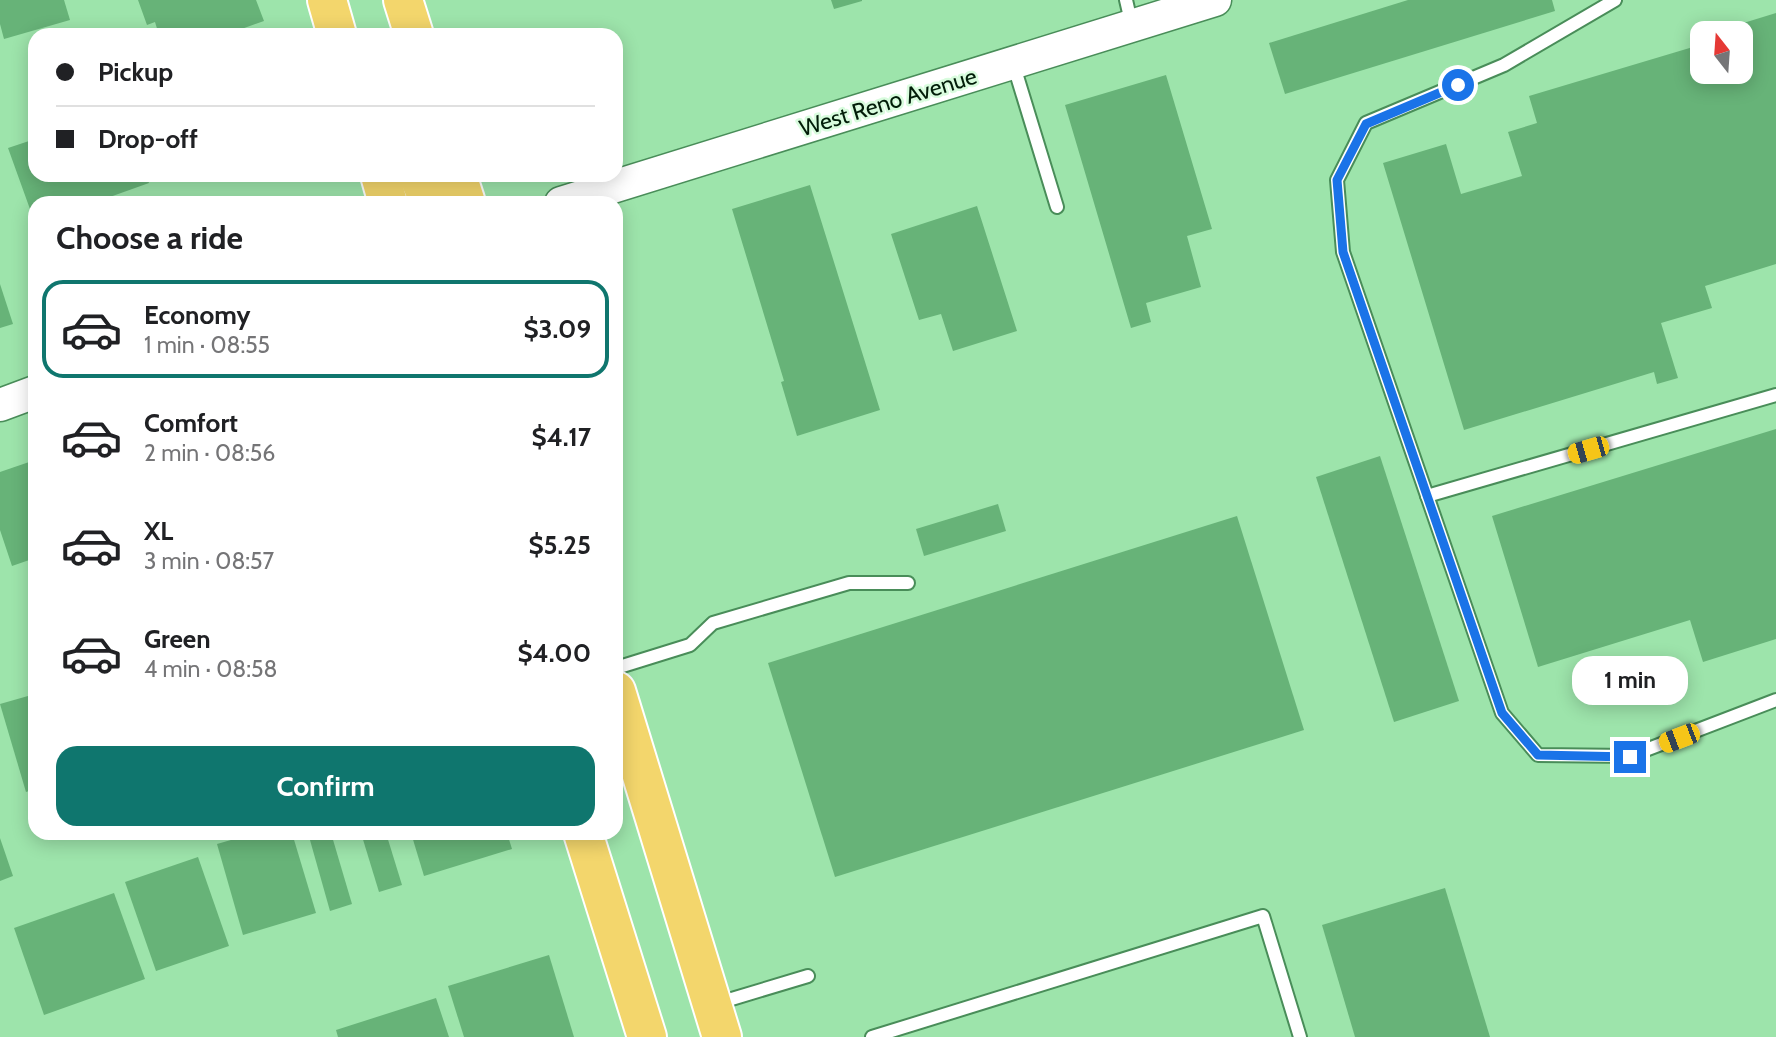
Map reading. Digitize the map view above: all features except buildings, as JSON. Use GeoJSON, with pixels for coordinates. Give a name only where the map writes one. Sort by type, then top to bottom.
{"type":"FeatureCollection","features":[{"type":"Feature","properties":{"kind":"main road"},"geometry":{"type":"LineString","coordinates":[[327,0],[335,28]]}},
{"type":"Feature","properties":{"kind":"main road"},"geometry":{"type":"LineString","coordinates":[[403,0],[412,28]]}},
{"type":"Feature","properties":{"kind":"main road"},"geometry":{"type":"LineString","coordinates":[[623,714],[717,1021]]}},
{"type":"Feature","properties":{"kind":"main road"},"geometry":{"type":"LineString","coordinates":[[585,840],[647,1037]]}},
{"type":"Feature","properties":{"kind":"street","name":"West Reno Avenue"},"geometry":{"type":"LineString","coordinates":[[584,196],[1013,63],[1129,13],[1215,0]]}},
{"type":"Feature","properties":{"kind":"street"},"geometry":{"type":"LineString","coordinates":[[0,405],[28,395]]}},
{"type":"Feature","properties":{"kind":"lane"},"geometry":{"type":"LineString","coordinates":[[1615,0],[1504,65],[1366,124],[1337,180],[1343,252],[1502,713],[1538,755],[1630,757],[1776,700]]}},
{"type":"Feature","properties":{"kind":"lane"},"geometry":{"type":"LineString","coordinates":[[1013,63],[1057,207]]}},
{"type":"Feature","properties":{"kind":"lane"},"geometry":{"type":"LineString","coordinates":[[1427,496],[1776,396]]}},
{"type":"Feature","properties":{"kind":"lane"},"geometry":{"type":"LineString","coordinates":[[623,666],[690,645],[713,623],[849,583],[908,583]]}},
{"type":"Feature","properties":{"kind":"lane"},"geometry":{"type":"LineString","coordinates":[[872,1037],[1263,916],[1300,1037]]}},
{"type":"Feature","properties":{"kind":"lane"},"geometry":{"type":"LineString","coordinates":[[717,1021],[808,976]]}},
{"type":"Feature","properties":{"kind":"route"},"geometry":{"type":"LineString","coordinates":[[1458,85],[1366,124],[1337,180],[1343,252],[1502,713],[1538,755],[1630,757]]}}]}
